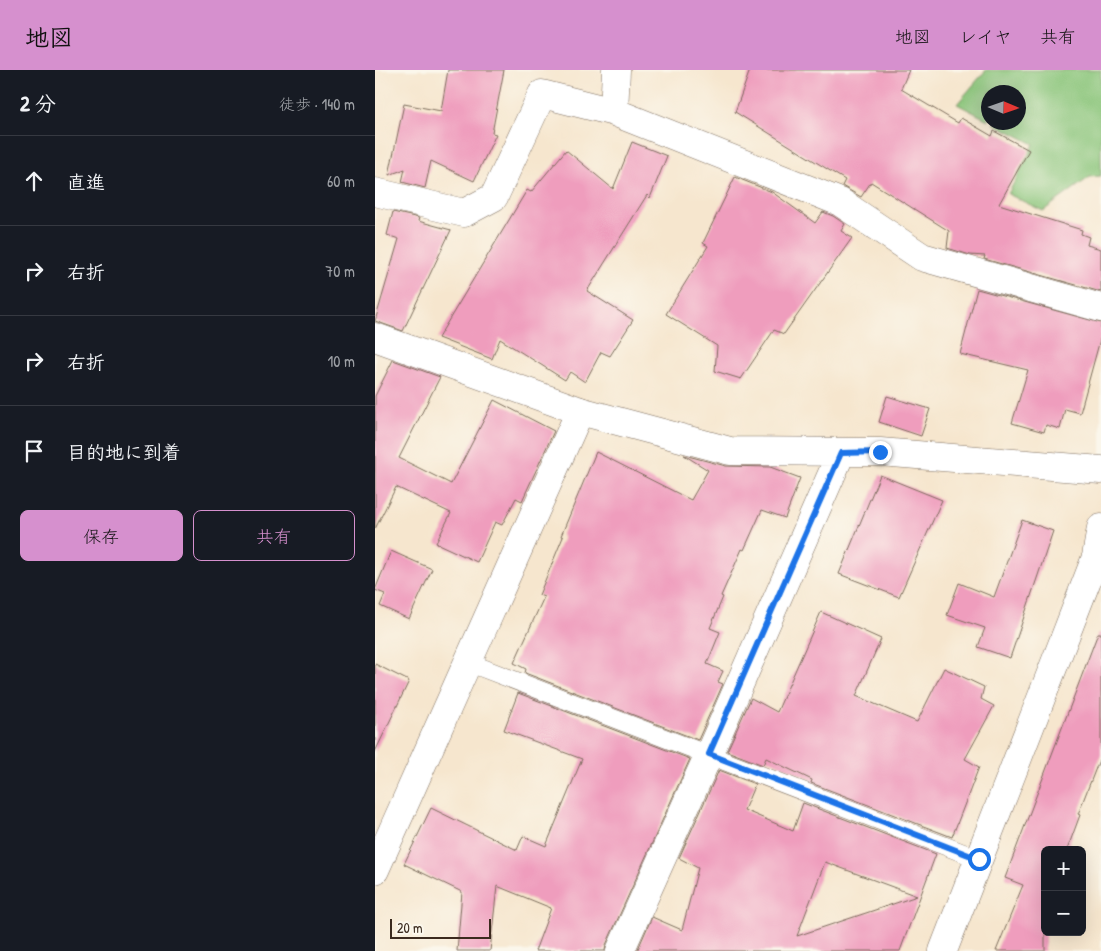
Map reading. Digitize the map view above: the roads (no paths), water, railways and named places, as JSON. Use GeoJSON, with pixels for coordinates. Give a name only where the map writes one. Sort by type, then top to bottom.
{"type":"FeatureCollection","features":[{"type":"Feature","properties":{"kind":"street"},"geometry":{"type":"LineString","coordinates":[[614,112],[616,70]]}},
{"type":"Feature","properties":{"kind":"street"},"geometry":{"type":"LineString","coordinates":[[375,192],[464,213],[494,197],[542,94],[614,112],[840,202],[922,256],[1101,308]]}},
{"type":"Feature","properties":{"kind":"street"},"geometry":{"type":"LineString","coordinates":[[375,337],[580,411],[730,451],[880,452],[1101,470]]}},
{"type":"Feature","properties":{"kind":"street"},"geometry":{"type":"LineString","coordinates":[[375,870],[580,411]]}},
{"type":"Feature","properties":{"kind":"street"},"geometry":{"type":"LineString","coordinates":[[620,951],[841,453]]}},
{"type":"Feature","properties":{"kind":"street"},"geometry":{"type":"LineString","coordinates":[[943,951],[1099,563],[1101,528]]}},
{"type":"Feature","properties":{"kind":"lane"},"geometry":{"type":"LineString","coordinates":[[467,662],[979,859]]}}]}
